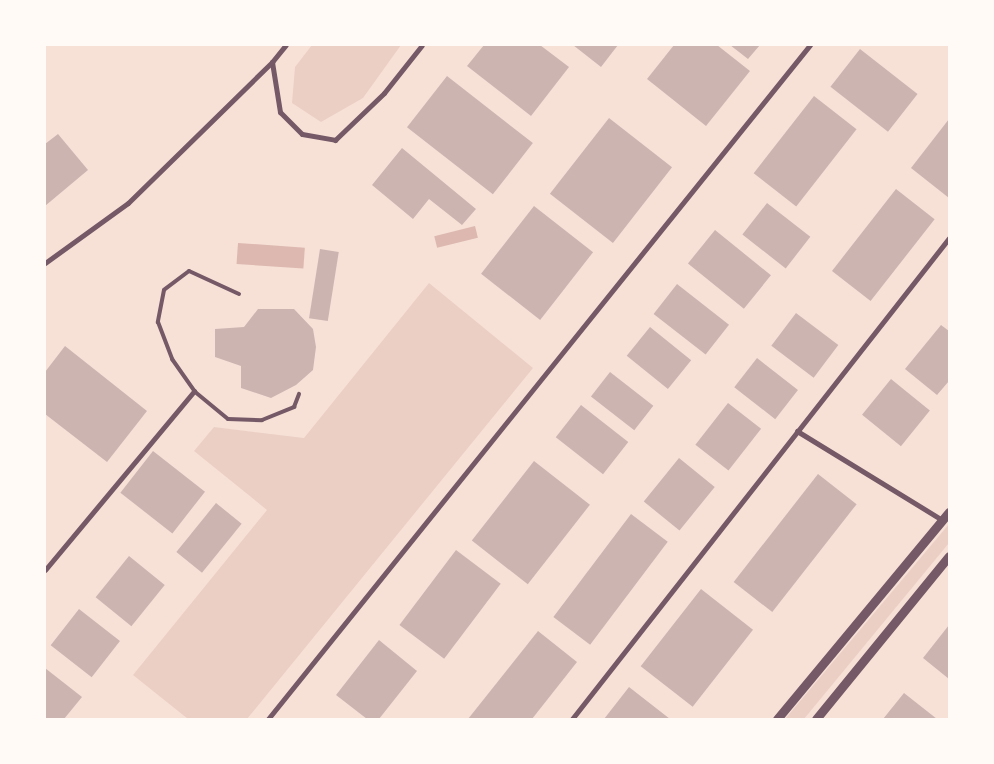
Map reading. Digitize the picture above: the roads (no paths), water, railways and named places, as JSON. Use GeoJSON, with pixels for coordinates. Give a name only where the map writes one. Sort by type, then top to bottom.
{"type":"FeatureCollection","features":[{"type":"Feature","properties":{"kind":"street"},"geometry":{"type":"LineString","coordinates":[[45,263],[128,203],[272,62],[286,45]]}},
{"type":"Feature","properties":{"kind":"street"},"geometry":{"type":"LineString","coordinates":[[272,62],[280,112],[302,134],[335,140],[384,93],[422,45]]}},
{"type":"Feature","properties":{"kind":"street"},"geometry":{"type":"LineString","coordinates":[[268,719],[810,45]]}},
{"type":"Feature","properties":{"kind":"street"},"geometry":{"type":"LineString","coordinates":[[572,719],[949,238]]}},
{"type":"Feature","properties":{"kind":"street"},"geometry":{"type":"LineString","coordinates":[[45,570],[194,391]]}},
{"type":"Feature","properties":{"kind":"street"},"geometry":{"type":"LineString","coordinates":[[797,431],[942,520]]}},
{"type":"Feature","properties":{"kind":"street"},"geometry":{"type":"LineString","coordinates":[[777,719],[949,512]]}},
{"type":"Feature","properties":{"kind":"street"},"geometry":{"type":"LineString","coordinates":[[816,719],[949,556]]}},
{"type":"Feature","properties":{"kind":"lane"},"geometry":{"type":"LineString","coordinates":[[239,294],[188,271],[164,290],[158,322],[172,359],[194,391],[228,419],[262,420],[294,407],[299,394]]}}]}
